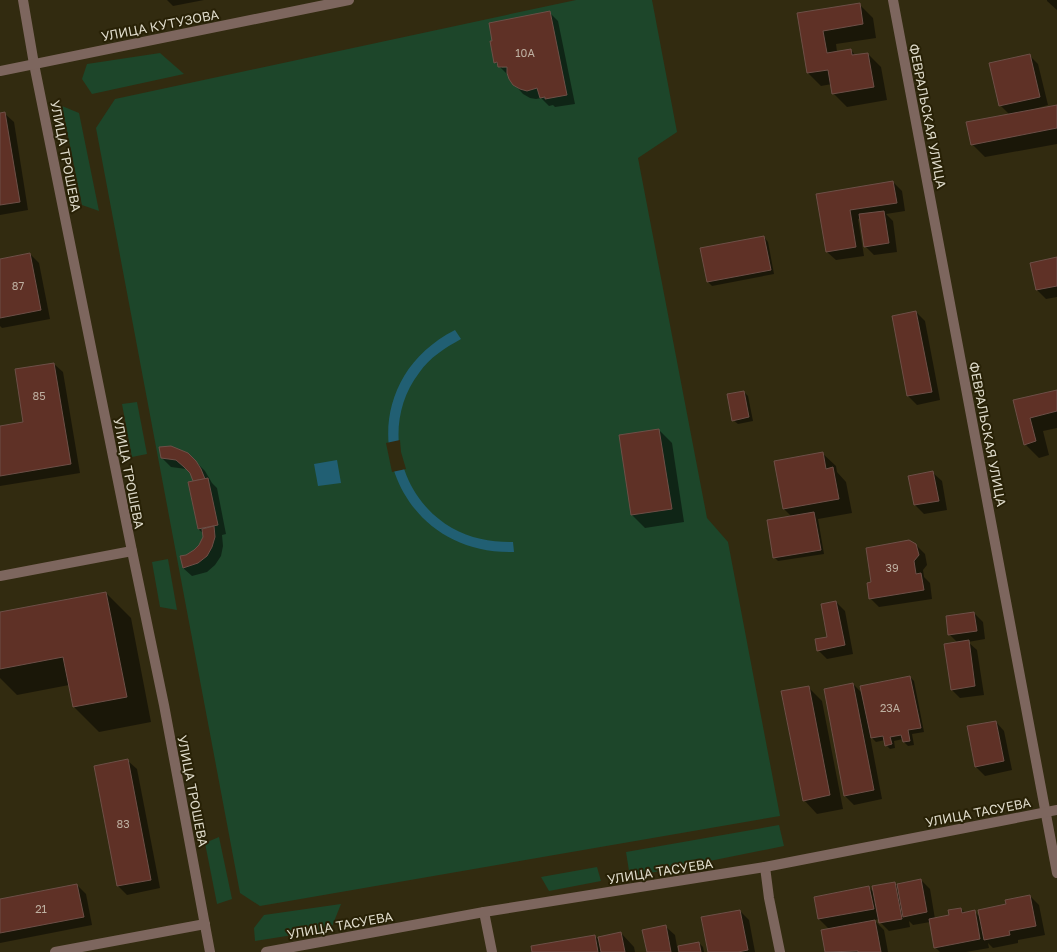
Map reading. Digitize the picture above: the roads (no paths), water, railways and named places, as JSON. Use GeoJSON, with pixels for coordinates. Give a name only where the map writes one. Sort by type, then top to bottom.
{"type":"FeatureCollection","features":[{"type":"Feature","properties":{"kind":"street","name":"УЛИЦА ТРОШЕВА"},"geometry":{"type":"LineString","coordinates":[[23,0],[34,64],[164,705],[210,952]]}},
{"type":"Feature","properties":{"kind":"street","name":"УЛИЦА КУТУЗОВА"},"geometry":{"type":"LineString","coordinates":[[0,72],[349,0]]}},
{"type":"Feature","properties":{"kind":"street","name":"ФЕВРАЛЬСКАЯ УЛИЦА"},"geometry":{"type":"LineString","coordinates":[[893,0],[1057,873]]}},
{"type":"Feature","properties":{"kind":"street"},"geometry":{"type":"LineString","coordinates":[[0,576],[132,551]]}},
{"type":"Feature","properties":{"kind":"street","name":"УЛИЦА ТАСУЕВА"},"geometry":{"type":"LineString","coordinates":[[266,952],[484,912],[765,867],[1057,810]]}},
{"type":"Feature","properties":{"kind":"street"},"geometry":{"type":"LineString","coordinates":[[765,867],[769,898],[780,952]]}},
{"type":"Feature","properties":{"kind":"street"},"geometry":{"type":"LineString","coordinates":[[484,912],[492,952]]}},
{"type":"Feature","properties":{"kind":"street"},"geometry":{"type":"LineString","coordinates":[[55,952],[205,924]]}},
{"type":"Feature","properties":{"kind":"water"},"geometry":{"type":"Polygon","coordinates":[[[455,330],[461,339],[444,349],[423,367],[407,393],[401,414],[399,436],[401,458],[408,479],[419,498],[434,514],[452,528],[467,535],[489,540],[513,542],[514,552],[469,546],[434,527],[408,499],[392,465],[388,427],[397,390],[419,357],[455,330]]]}},
{"type":"Feature","properties":{"kind":"water"},"geometry":{"type":"Polygon","coordinates":[[[337,460],[341,483],[318,486],[314,464],[337,460]]]}}]}
